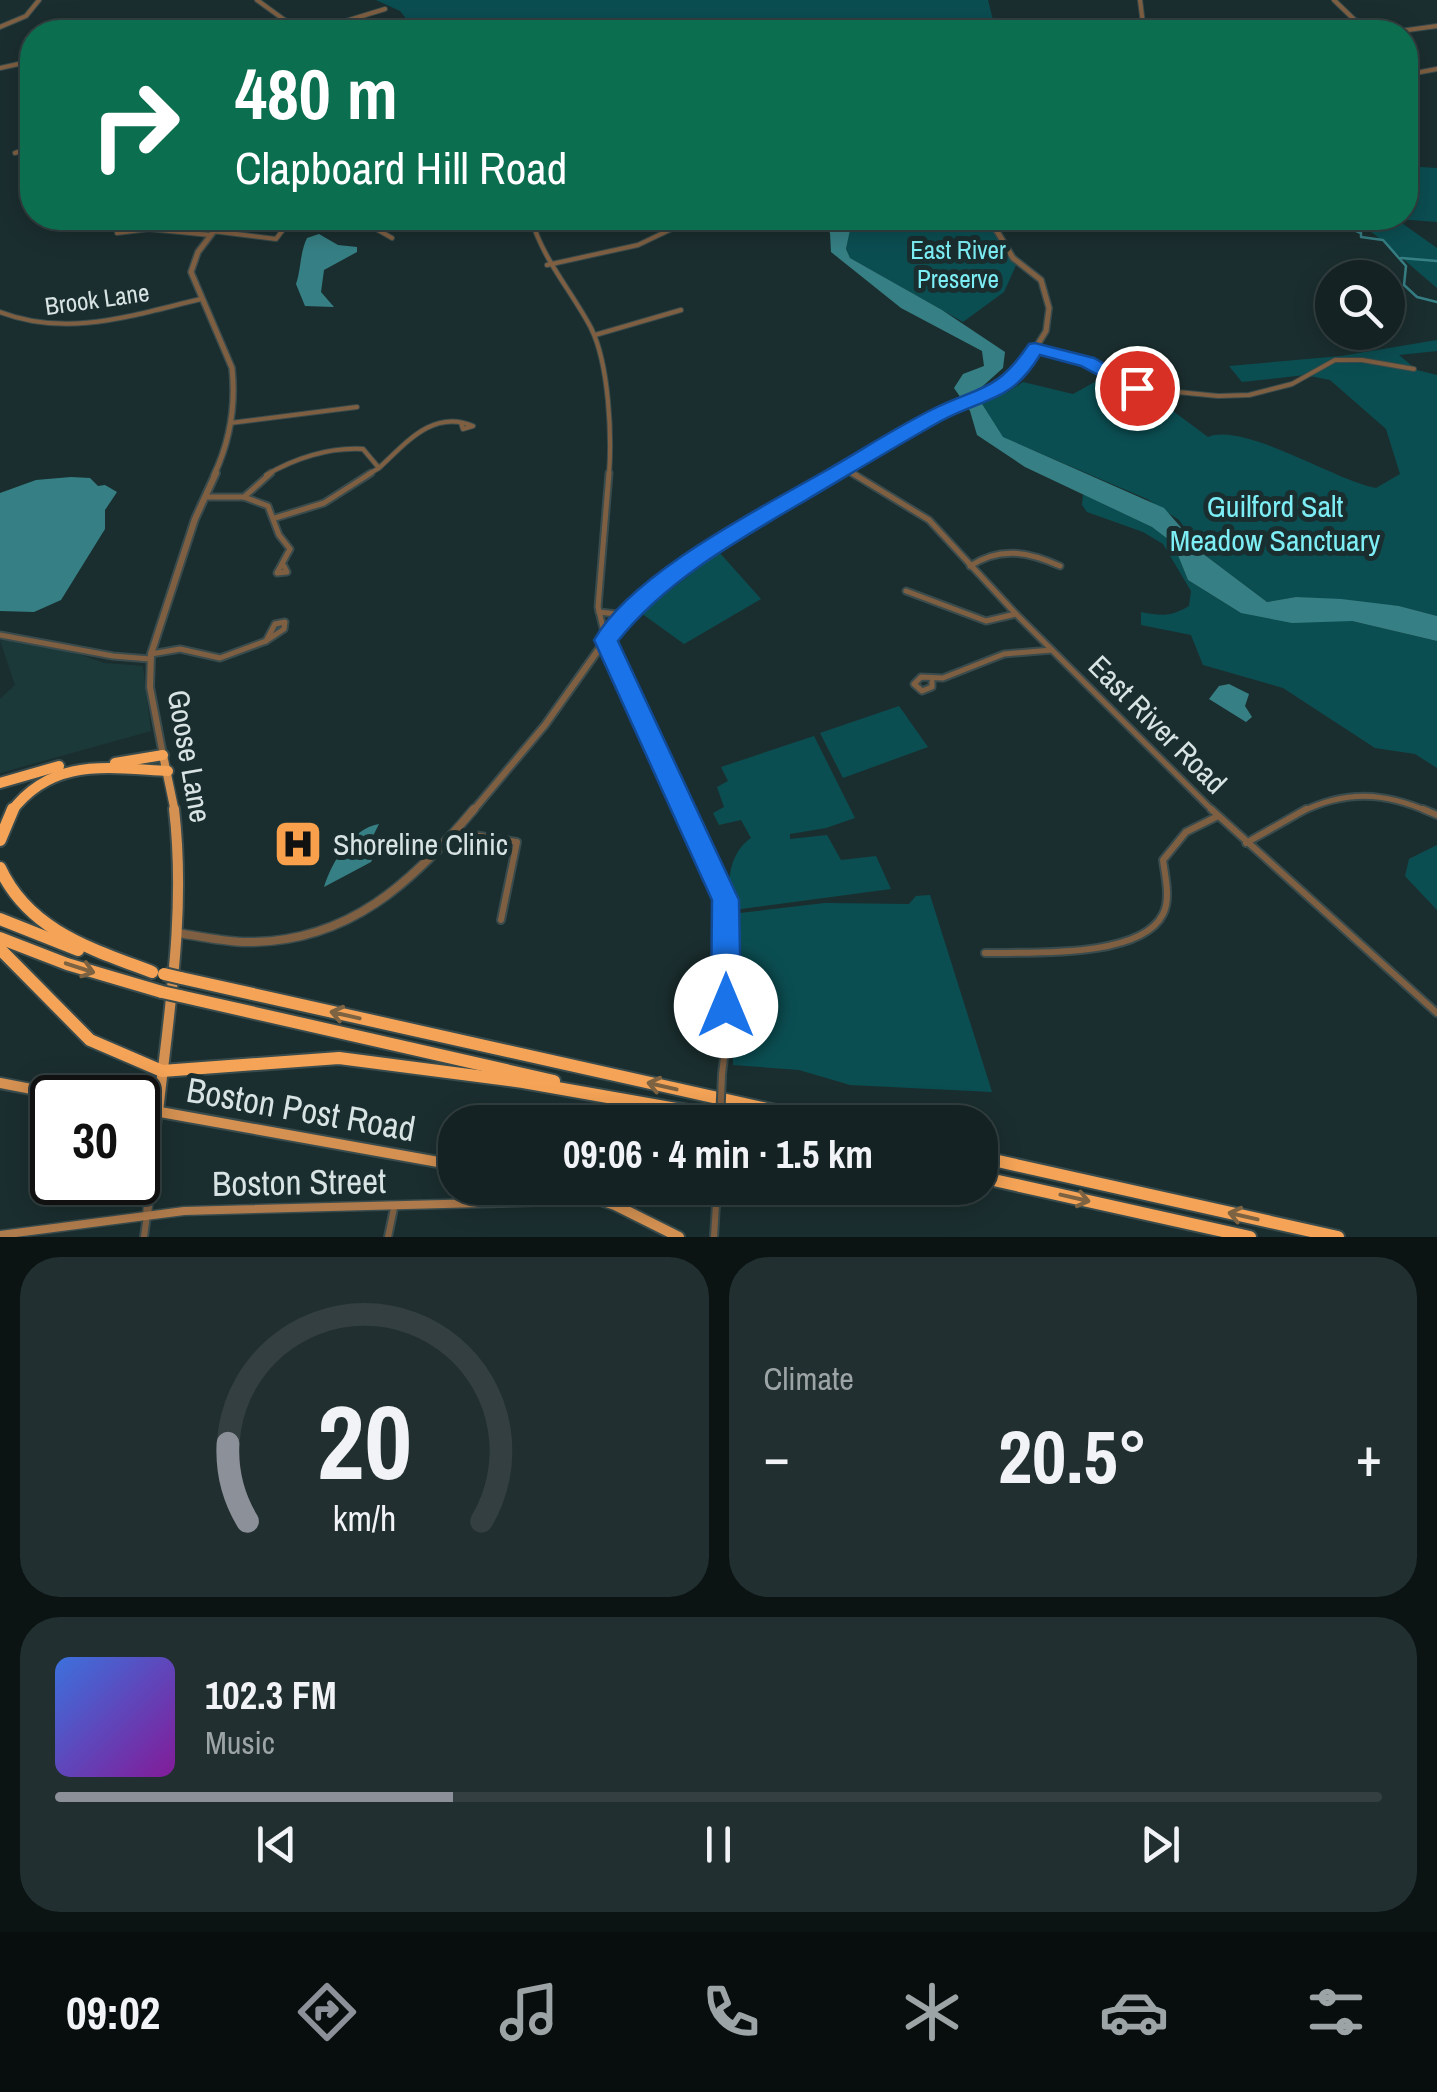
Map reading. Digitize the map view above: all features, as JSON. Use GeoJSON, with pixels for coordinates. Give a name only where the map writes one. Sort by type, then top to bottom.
{"type":"FeatureCollection","features":[{"type":"Feature","properties":{"kind":"highway"},"geometry":{"type":"LineString","coordinates":[[0,783],[68,763],[124,763],[163,755]]}},
{"type":"Feature","properties":{"kind":"highway"},"geometry":{"type":"LineString","coordinates":[[0,840],[14,806],[28,790],[62,770],[168,771]]}},
{"type":"Feature","properties":{"kind":"highway"},"geometry":{"type":"LineString","coordinates":[[0,868],[5,883],[41,921],[71,940],[158,973]]}},
{"type":"Feature","properties":{"kind":"highway"},"geometry":{"type":"LineString","coordinates":[[0,919],[78,950],[158,973],[750,1105]]}},
{"type":"Feature","properties":{"kind":"highway"},"geometry":{"type":"LineString","coordinates":[[0,938],[67,964],[162,992],[662,1105]]}},
{"type":"Feature","properties":{"kind":"highway"},"geometry":{"type":"LineString","coordinates":[[0,949],[90,1040],[162,1071],[339,1058],[524,1082],[654,1105]]}},
{"type":"Feature","properties":{"kind":"highway"},"geometry":{"type":"LineString","coordinates":[[998,1161],[1338,1237]]}},
{"type":"Feature","properties":{"kind":"highway"},"geometry":{"type":"LineString","coordinates":[[998,1180],[1250,1237]]}},
{"type":"Feature","properties":{"kind":"main road","name":"Goose Lane"},"geometry":{"type":"LineString","coordinates":[[160,1092],[176,933],[180,834],[163,755]]}},
{"type":"Feature","properties":{"kind":"main road"},"geometry":{"type":"LineString","coordinates":[[0,1083],[30,1089]]}},
{"type":"Feature","properties":{"kind":"main road","name":"Boston Post Road"},"geometry":{"type":"LineString","coordinates":[[160,1112],[438,1162]]}},
{"type":"Feature","properties":{"kind":"main road","name":"Boston Street"},"geometry":{"type":"LineString","coordinates":[[0,1234],[147,1215],[269,1208],[498,1205]]}},
{"type":"Feature","properties":{"kind":"main road"},"geometry":{"type":"LineString","coordinates":[[612,1205],[679,1237]]}},
{"type":"Feature","properties":{"kind":"street"},"geometry":{"type":"LineString","coordinates":[[0,27],[26,16],[39,0]]}},
{"type":"Feature","properties":{"kind":"street"},"geometry":{"type":"LineString","coordinates":[[257,0],[284,20]]}},
{"type":"Feature","properties":{"kind":"street"},"geometry":{"type":"LineString","coordinates":[[1334,0],[1355,20]]}},
{"type":"Feature","properties":{"kind":"street"},"geometry":{"type":"LineString","coordinates":[[350,20],[386,9]]}},
{"type":"Feature","properties":{"kind":"street"},"geometry":{"type":"LineString","coordinates":[[14,153],[20,151]]}},
{"type":"Feature","properties":{"kind":"street"},"geometry":{"type":"LineString","coordinates":[[118,233],[141,230]]}},
{"type":"Feature","properties":{"kind":"street"},"geometry":{"type":"LineString","coordinates":[[164,230],[279,241],[285,230]]}},
{"type":"Feature","properties":{"kind":"street","name":"Goose Lane"},"geometry":{"type":"LineString","coordinates":[[163,755],[150,687],[151,657],[194,520],[228,446],[232,368],[191,272],[214,230]]}},
{"type":"Feature","properties":{"kind":"street"},"geometry":{"type":"LineString","coordinates":[[378,230],[392,238]]}},
{"type":"Feature","properties":{"kind":"street"},"geometry":{"type":"LineString","coordinates":[[535,230],[547,265],[595,335],[609,406],[611,450],[599,612],[606,640],[725,900],[726,1041],[721,1105]]}},
{"type":"Feature","properties":{"kind":"street"},"geometry":{"type":"LineString","coordinates":[[547,265],[652,240],[675,230]]}},
{"type":"Feature","properties":{"kind":"street"},"geometry":{"type":"LineString","coordinates":[[176,933],[259,942],[285,940],[334,926],[384,902],[455,832],[545,725],[626,614],[734,532],[960,404],[1004,387],[1020,372],[1050,319],[1043,284],[1013,258],[996,230]]}},
{"type":"Feature","properties":{"kind":"street","name":"Brook Lane"},"geometry":{"type":"LineString","coordinates":[[0,312],[21,322],[59,326],[201,300]]}},
{"type":"Feature","properties":{"kind":"street"},"geometry":{"type":"LineString","coordinates":[[595,335],[681,310]]}},
{"type":"Feature","properties":{"kind":"street"},"geometry":{"type":"LineString","coordinates":[[1035,348],[1088,362],[1143,390],[1218,396],[1249,395],[1292,384],[1307,372],[1335,360],[1362,360],[1414,369]]}},
{"type":"Feature","properties":{"kind":"street"},"geometry":{"type":"LineString","coordinates":[[230,423],[358,407]]}},
{"type":"Feature","properties":{"kind":"street"},"geometry":{"type":"LineString","coordinates":[[275,518],[324,504],[379,468],[416,432],[436,424],[461,423]]}},
{"type":"Feature","properties":{"kind":"street"},"geometry":{"type":"LineString","coordinates":[[244,497],[266,472],[324,452],[363,449],[379,468]]}},
{"type":"Feature","properties":{"kind":"street","name":"East River Road"},"geometry":{"type":"LineString","coordinates":[[847,470],[918,511],[1218,816],[1437,1013]]}},
{"type":"Feature","properties":{"kind":"street"},"geometry":{"type":"LineString","coordinates":[[206,498],[244,497],[268,506],[279,535],[290,549],[284,566]]}},
{"type":"Feature","properties":{"kind":"street"},"geometry":{"type":"LineString","coordinates":[[970,566],[983,556],[1007,550],[1060,566]]}},
{"type":"Feature","properties":{"kind":"street"},"geometry":{"type":"LineString","coordinates":[[906,591],[986,622],[1016,614]]}},
{"type":"Feature","properties":{"kind":"street"},"geometry":{"type":"LineString","coordinates":[[599,612],[626,614]]}},
{"type":"Feature","properties":{"kind":"street"},"geometry":{"type":"LineString","coordinates":[[0,635],[48,640],[115,658],[151,657],[178,648],[216,659],[266,642]]}},
{"type":"Feature","properties":{"kind":"street"},"geometry":{"type":"LineString","coordinates":[[932,682],[968,672],[1003,654],[1052,650]]}},
{"type":"Feature","properties":{"kind":"street"},"geometry":{"type":"LineString","coordinates":[[1246,843],[1315,802],[1336,795],[1382,795],[1437,815]]}},
{"type":"Feature","properties":{"kind":"street"},"geometry":{"type":"LineString","coordinates":[[985,953],[1130,941],[1152,930],[1163,915],[1167,892],[1164,860],[1186,832],[1218,816]]}},
{"type":"Feature","properties":{"kind":"street"},"geometry":{"type":"LineString","coordinates":[[455,832],[517,842],[501,920]]}},
{"type":"Feature","properties":{"kind":"street","name":"Goose Lane"},"geometry":{"type":"LineString","coordinates":[[147,1215],[148,1205]]}},
{"type":"Feature","properties":{"kind":"street"},"geometry":{"type":"LineString","coordinates":[[714,1237],[716,1205]]}},
{"type":"Feature","properties":{"kind":"street"},"geometry":{"type":"LineString","coordinates":[[388,1237],[394,1208]]}},
{"type":"Feature","properties":{"kind":"street"},"geometry":{"type":"LineString","coordinates":[[144,1237],[147,1215]]}},
{"type":"Feature","properties":{"kind":"shaded area"},"geometry":{"type":"Polygon","coordinates":[[[828,230],[850,230],[846,249],[850,258],[942,310],[1005,352],[1003,368],[975,393],[1003,437],[1164,508],[1206,556],[1267,602],[1296,597],[1399,606],[1437,616],[1437,641],[1352,621],[1292,623],[1241,613],[1188,580],[1173,543],[1152,527],[1025,467],[977,435],[970,411],[954,388],[963,374],[984,366],[982,351],[901,308],[831,252],[828,230]]]}},
{"type":"Feature","properties":{"kind":"shaded area"},"geometry":{"type":"Polygon","coordinates":[[[319,234],[338,245],[357,247],[357,252],[324,270],[321,292],[334,307],[305,306],[296,284],[307,238],[319,234]]]}},
{"type":"Feature","properties":{"kind":"shaded area"},"geometry":{"type":"Polygon","coordinates":[[[90,478],[98,486],[105,485],[117,492],[105,510],[105,529],[61,600],[34,612],[0,611],[0,493],[36,480],[90,478]]]}},
{"type":"Feature","properties":{"kind":"shaded area"},"geometry":{"type":"Polygon","coordinates":[[[0,640],[56,646],[104,663],[143,666],[151,731],[0,773],[0,699],[15,685],[0,640]]]}},
{"type":"Feature","properties":{"kind":"shaded area"},"geometry":{"type":"Polygon","coordinates":[[[1229,684],[1249,694],[1245,706],[1252,717],[1246,722],[1209,699],[1219,686],[1229,684]]]}},
{"type":"Feature","properties":{"kind":"shaded area"},"geometry":{"type":"Polygon","coordinates":[[[379,824],[369,844],[375,854],[371,862],[324,887],[344,848],[360,832],[379,824]]]}},
{"type":"Feature","properties":{"kind":"green space"},"geometry":{"type":"Polygon","coordinates":[[[376,0],[988,0],[993,20],[407,20],[400,11],[376,0]]]}},
{"type":"Feature","properties":{"kind":"green space"},"geometry":{"type":"Polygon","coordinates":[[[1418,167],[1437,168],[1437,222],[1418,221],[1418,167]]]}},
{"type":"Feature","properties":{"kind":"green space","name":"East River Preserve"},"geometry":{"type":"Polygon","coordinates":[[[849,230],[996,230],[1017,263],[1004,292],[963,322],[850,258],[846,249],[849,230]]]}},
{"type":"Feature","properties":{"kind":"green space"},"geometry":{"type":"Polygon","coordinates":[[[1368,230],[1412,230],[1437,248],[1437,288],[1368,230]]]}},
{"type":"Feature","properties":{"kind":"green space","name":"Guilford Salt Meadow Sanctuary"},"geometry":{"type":"Polygon","coordinates":[[[1437,340],[1437,351],[1399,355],[1417,370],[1437,375],[1437,616],[1399,606],[1296,597],[1267,602],[1206,556],[1179,520],[1147,499],[1002,437],[979,401],[1008,392],[1023,382],[1073,394],[1102,378],[1112,382],[1118,378],[1129,384],[1125,388],[1154,397],[1208,437],[1224,435],[1266,444],[1376,488],[1400,474],[1386,429],[1330,380],[1305,375],[1242,382],[1229,366],[1405,350],[1405,345],[1437,340]]]}},
{"type":"Feature","properties":{"kind":"green space"},"geometry":{"type":"Polygon","coordinates":[[[1083,494],[1152,527],[1173,543],[1188,580],[1241,613],[1352,621],[1437,641],[1437,768],[1415,754],[1375,748],[1283,688],[1203,665],[1191,635],[1141,625],[1141,612],[1166,615],[1189,606],[1191,591],[1163,544],[1143,532],[1087,512],[1082,505],[1083,494]]]}},
{"type":"Feature","properties":{"kind":"green space"},"geometry":{"type":"Polygon","coordinates":[[[719,552],[761,599],[684,644],[641,613],[719,552]]]}},
{"type":"Feature","properties":{"kind":"green space"},"geometry":{"type":"Polygon","coordinates":[[[899,706],[928,747],[843,778],[820,733],[899,706]]]}},
{"type":"Feature","properties":{"kind":"green space"},"geometry":{"type":"Polygon","coordinates":[[[814,736],[855,818],[790,834],[790,839],[827,835],[841,860],[876,856],[891,889],[733,910],[733,861],[751,838],[741,820],[719,825],[713,813],[724,807],[717,787],[728,781],[721,767],[814,736]]]}},
{"type":"Feature","properties":{"kind":"green space"},"geometry":{"type":"Polygon","coordinates":[[[1437,845],[1437,910],[1405,876],[1409,859],[1437,845]]]}},
{"type":"Feature","properties":{"kind":"green space"},"geometry":{"type":"Polygon","coordinates":[[[930,895],[992,1092],[850,1085],[799,1070],[733,1065],[731,914],[825,903],[909,904],[916,896],[930,895]]]}},
{"type":"Feature","properties":{"kind":"waterway"},"geometry":{"type":"LineString","coordinates":[[1354,230],[1361,237],[1383,240],[1406,266],[1404,285],[1417,297],[1437,302]]}},
{"type":"Feature","properties":{"kind":"waterway"},"geometry":{"type":"LineString","coordinates":[[1401,258],[1437,261]]}},
{"type":"Feature","properties":{"kind":"place","name":"Shoreline Clinic"},"geometry":{"type":"Point","coordinates":[298,844]}},
{"type":"Feature","properties":{"kind":"route"},"geometry":{"type":"LineString","coordinates":[[726,1006],[725,900],[606,640],[631,609],[719,542],[938,414],[1004,387],[1020,372],[1035,348],[1088,362],[1137,388]]}}]}
